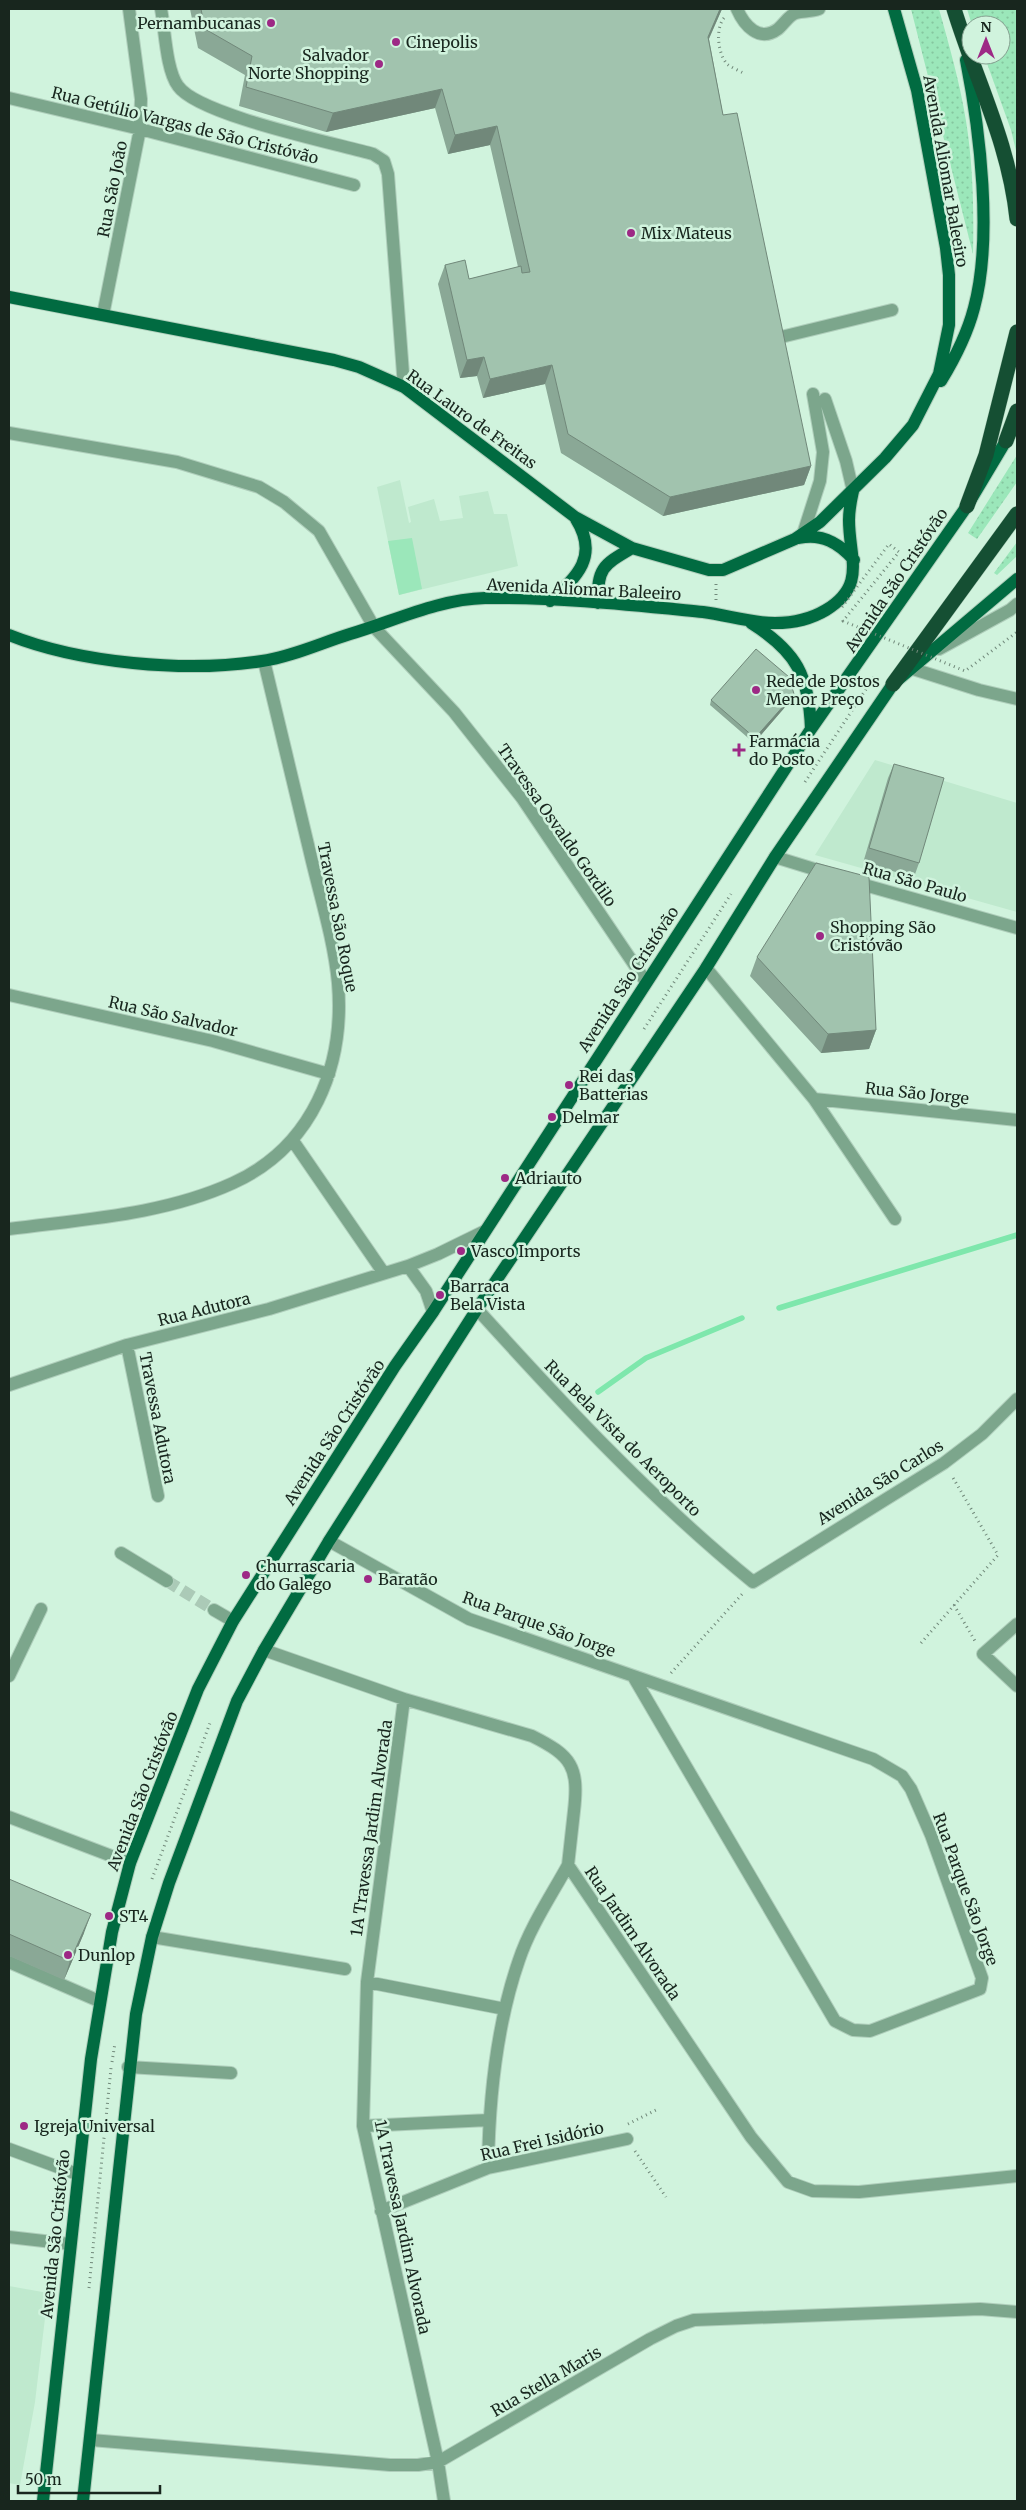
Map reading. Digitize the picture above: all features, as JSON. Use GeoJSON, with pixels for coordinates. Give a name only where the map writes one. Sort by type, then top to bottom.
{"type":"FeatureCollection","features":[{"type":"Feature","properties":{"kind":"highway"},"geometry":{"type":"LineString","coordinates":[[954,9],[1002,144],[1012,182],[1017,219]]}},
{"type":"Feature","properties":{"kind":"highway"},"geometry":{"type":"LineString","coordinates":[[967,506],[986,455],[1017,332]]}},
{"type":"Feature","properties":{"kind":"highway"},"geometry":{"type":"LineString","coordinates":[[1006,441],[1017,412]]}},
{"type":"Feature","properties":{"kind":"highway"},"geometry":{"type":"LineString","coordinates":[[894,684],[1017,514]]}},
{"type":"Feature","properties":{"kind":"main road","name":"Avenida Aliomar Baleeiro"},"geometry":{"type":"LineString","coordinates":[[723,570],[799,537],[854,491],[896,446],[923,410],[939,374],[949,325],[949,276],[946,248],[917,90],[894,9]]}},
{"type":"Feature","properties":{"kind":"main road"},"geometry":{"type":"LineString","coordinates":[[923,410],[954,361],[966,335],[980,279],[983,228],[978,140],[973,94],[960,28]]}},
{"type":"Feature","properties":{"kind":"main road","name":"Rua Lauro de Freitas"},"geometry":{"type":"LineString","coordinates":[[9,296],[334,360],[365,370],[404,387],[575,517],[632,548],[709,570],[723,570]]}},
{"type":"Feature","properties":{"kind":"main road","name":"Avenida São Cristóvão"},"geometry":{"type":"LineString","coordinates":[[43,2501],[77,2174],[99,2001],[112,1932],[130,1863],[198,1689],[233,1621],[395,1366],[433,1312],[811,729],[967,506],[1017,420]]}},
{"type":"Feature","properties":{"kind":"main road","name":"Avenida Aliomar Baleeiro"},"geometry":{"type":"LineString","coordinates":[[9,634],[60,651],[107,661],[221,665],[264,661],[427,609],[472,599],[598,603],[706,613],[749,622],[790,622],[808,618],[826,610],[841,598],[849,588],[854,574],[849,521],[854,491]]}},
{"type":"Feature","properties":{"kind":"main road"},"geometry":{"type":"LineString","coordinates":[[550,601],[574,578],[586,557],[586,538],[575,517]]}},
{"type":"Feature","properties":{"kind":"main road"},"geometry":{"type":"LineString","coordinates":[[799,537],[826,539],[843,547],[854,560]]}},
{"type":"Feature","properties":{"kind":"main road"},"geometry":{"type":"LineString","coordinates":[[598,603],[597,580],[608,562],[632,548]]}},
{"type":"Feature","properties":{"kind":"main road"},"geometry":{"type":"LineString","coordinates":[[84,2501],[128,2068],[136,2014],[152,1937],[168,1883],[237,1701],[264,1650],[329,1541],[477,1309],[706,968],[775,857],[894,684],[910,668],[930,654],[1017,578]]}},
{"type":"Feature","properties":{"kind":"main road"},"geometry":{"type":"LineString","coordinates":[[749,622],[769,634],[799,668],[807,686],[811,729]]}},
{"type":"Feature","properties":{"kind":"street","name":"Rua São João"},"geometry":{"type":"LineString","coordinates":[[103,315],[140,128],[141,99],[129,9]]}},
{"type":"Feature","properties":{"kind":"street"},"geometry":{"type":"LineString","coordinates":[[161,9],[173,78],[186,95],[198,103],[224,114],[373,154],[384,161],[388,174],[404,387]]}},
{"type":"Feature","properties":{"kind":"street"},"geometry":{"type":"LineString","coordinates":[[734,11],[750,29],[761,32],[778,29],[793,11],[819,9]]}},
{"type":"Feature","properties":{"kind":"street","name":"Rua Getúlio Vargas de São Cristóvão"},"geometry":{"type":"LineString","coordinates":[[9,98],[140,128],[354,185]]}},
{"type":"Feature","properties":{"kind":"street"},"geometry":{"type":"LineString","coordinates":[[777,338],[892,310]]}},
{"type":"Feature","properties":{"kind":"street"},"geometry":{"type":"LineString","coordinates":[[799,537],[820,481],[823,452],[819,396],[846,461],[854,491]]}},
{"type":"Feature","properties":{"kind":"street","name":"Travessa Osvaldo Gordilo"},"geometry":{"type":"LineString","coordinates":[[9,433],[178,462],[259,487],[284,502],[319,531],[374,627],[454,712],[522,798],[646,982]]}},
{"type":"Feature","properties":{"kind":"street"},"geometry":{"type":"LineString","coordinates":[[930,654],[1010,610],[1017,604]]}},
{"type":"Feature","properties":{"kind":"street","name":"Travessa São Roque"},"geometry":{"type":"LineString","coordinates":[[9,1229],[163,1207],[205,1195],[235,1182],[260,1168],[293,1141],[318,1103],[329,1074],[336,1043],[338,982],[326,920],[264,661]]}},
{"type":"Feature","properties":{"kind":"street"},"geometry":{"type":"LineString","coordinates":[[910,668],[979,690],[1017,699]]}},
{"type":"Feature","properties":{"kind":"street","name":"Rua São Paulo"},"geometry":{"type":"LineString","coordinates":[[775,857],[907,898],[1017,928]]}},
{"type":"Feature","properties":{"kind":"street"},"geometry":{"type":"LineString","coordinates":[[706,968],[814,1099],[895,1219]]}},
{"type":"Feature","properties":{"kind":"street","name":"Rua São Salvador"},"geometry":{"type":"LineString","coordinates":[[9,996],[214,1041],[329,1074]]}},
{"type":"Feature","properties":{"kind":"street","name":"Rua São Jorge"},"geometry":{"type":"LineString","coordinates":[[814,1099],[1017,1120]]}},
{"type":"Feature","properties":{"kind":"street"},"geometry":{"type":"LineString","coordinates":[[293,1141],[383,1272]]}},
{"type":"Feature","properties":{"kind":"street","name":"Rua Adutora"},"geometry":{"type":"LineString","coordinates":[[9,1385],[127,1345],[269,1309],[383,1272],[408,1266],[438,1254],[485,1230]]}},
{"type":"Feature","properties":{"kind":"street"},"geometry":{"type":"LineString","coordinates":[[408,1266],[426,1291],[433,1312]]}},
{"type":"Feature","properties":{"kind":"street","name":"Rua Bela Vista do Aeroporto"},"geometry":{"type":"LineString","coordinates":[[477,1309],[584,1426],[685,1523],[753,1582]]}},
{"type":"Feature","properties":{"kind":"street","name":"Travessa Adutora"},"geometry":{"type":"LineString","coordinates":[[127,1345],[158,1496]]}},
{"type":"Feature","properties":{"kind":"street","name":"Avenida São Carlos"},"geometry":{"type":"LineString","coordinates":[[753,1582],[944,1463],[982,1434],[1017,1399]]}},
{"type":"Feature","properties":{"kind":"street","name":"Rua Parque São Jorge"},"geometry":{"type":"LineString","coordinates":[[329,1541],[469,1619],[872,1759],[902,1776],[911,1789],[931,1834],[982,1978],[980,1989],[870,2031],[854,2030],[835,2021],[633,1676]]}},
{"type":"Feature","properties":{"kind":"street"},"geometry":{"type":"LineString","coordinates":[[121,1553],[167,1581]]}},
{"type":"Feature","properties":{"kind":"street"},"geometry":{"type":"LineString","coordinates":[[9,1676],[41,1609]]}},
{"type":"Feature","properties":{"kind":"street"},"geometry":{"type":"LineString","coordinates":[[214,1610],[233,1621]]}},
{"type":"Feature","properties":{"kind":"street"},"geometry":{"type":"LineString","coordinates":[[1017,1624],[983,1654],[1017,1686]]}},
{"type":"Feature","properties":{"kind":"street","name":"Rua Jardim Alvorada"},"geometry":{"type":"LineString","coordinates":[[264,1650],[404,1699],[532,1736],[560,1753],[569,1763],[577,1785],[568,1865],[751,2137],[775,2169],[788,2182],[813,2192],[850,2192],[1017,2176]]}},
{"type":"Feature","properties":{"kind":"street","name":"1A Travessa Jardim Alvorada"},"geometry":{"type":"LineString","coordinates":[[404,1699],[366,1982],[363,2126],[438,2462],[444,2501]]}},
{"type":"Feature","properties":{"kind":"street"},"geometry":{"type":"LineString","coordinates":[[9,1817],[130,1863]]}},
{"type":"Feature","properties":{"kind":"street"},"geometry":{"type":"LineString","coordinates":[[488,2168],[489,2120],[505,2009],[519,1959],[568,1865]]}},
{"type":"Feature","properties":{"kind":"street"},"geometry":{"type":"LineString","coordinates":[[152,1937],[345,1969]]}},
{"type":"Feature","properties":{"kind":"street"},"geometry":{"type":"LineString","coordinates":[[9,1962],[99,2001]]}},
{"type":"Feature","properties":{"kind":"street"},"geometry":{"type":"LineString","coordinates":[[366,1982],[505,2009]]}},
{"type":"Feature","properties":{"kind":"street"},"geometry":{"type":"LineString","coordinates":[[128,2068],[231,2074]]}},
{"type":"Feature","properties":{"kind":"street"},"geometry":{"type":"LineString","coordinates":[[363,2126],[489,2120]]}},
{"type":"Feature","properties":{"kind":"street","name":"Rua Frei Isidório"},"geometry":{"type":"LineString","coordinates":[[381,2211],[488,2168],[627,2139]]}},
{"type":"Feature","properties":{"kind":"street"},"geometry":{"type":"LineString","coordinates":[[9,2149],[77,2174]]}},
{"type":"Feature","properties":{"kind":"street"},"geometry":{"type":"LineString","coordinates":[[9,2236],[70,2244]]}},
{"type":"Feature","properties":{"kind":"street","name":"Rua Stella Maris"},"geometry":{"type":"LineString","coordinates":[[91,2440],[390,2465],[418,2465],[438,2462],[650,2339],[676,2326],[694,2320],[970,2309],[1017,2312]]}},
{"type":"Feature","properties":{"kind":"path"},"geometry":{"type":"LineString","coordinates":[[734,11],[721,22],[717,38],[726,63],[745,74]]}},
{"type":"Feature","properties":{"kind":"path"},"geometry":{"type":"LineString","coordinates":[[842,607],[889,544],[899,552],[843,621],[965,671],[1017,632]]}},
{"type":"Feature","properties":{"kind":"path"},"geometry":{"type":"LineString","coordinates":[[723,570],[714,588],[716,599],[732,617]]}},
{"type":"Feature","properties":{"kind":"path"},"geometry":{"type":"LineString","coordinates":[[859,662],[894,684]]}},
{"type":"Feature","properties":{"kind":"path"},"geometry":{"type":"LineString","coordinates":[[921,1643],[998,1555],[944,1463]]}},
{"type":"Feature","properties":{"kind":"path"},"geometry":{"type":"LineString","coordinates":[[660,1684],[753,1582]]}},
{"type":"Feature","properties":{"kind":"path"},"geometry":{"type":"LineString","coordinates":[[954,1605],[983,1654]]}},
{"type":"Feature","properties":{"kind":"path","name":"Rua Frei Isidório"},"geometry":{"type":"LineString","coordinates":[[656,2110],[628,2123],[627,2139],[666,2197]]}},
{"type":"Feature","properties":{"kind":"shaded area"},"geometry":{"type":"Polygon","coordinates":[[[400,480],[409,523],[411,522],[408,507],[434,499],[440,521],[463,518],[459,496],[488,491],[494,514],[507,514],[518,566],[399,595],[377,487],[400,480]]]}},
{"type":"Feature","properties":{"kind":"shaded area"},"geometry":{"type":"Polygon","coordinates":[[[875,760],[1017,803],[1017,912],[815,855],[875,760]]]}},
{"type":"Feature","properties":{"kind":"shaded area"},"geometry":{"type":"Polygon","coordinates":[[[9,2286],[48,2293],[35,2402],[20,2485],[9,2483],[9,2286]]]}},
{"type":"Feature","properties":{"kind":"green space"},"geometry":{"type":"Polygon","coordinates":[[[911,9],[939,9],[954,64],[964,107],[972,170],[973,254],[911,9]]]}},
{"type":"Feature","properties":{"kind":"green space"},"geometry":{"type":"Polygon","coordinates":[[[967,9],[1017,9],[1017,155],[1011,130],[988,65],[1011,65],[1011,15],[969,15],[967,9]]]}},
{"type":"Feature","properties":{"kind":"green space"},"geometry":{"type":"Polygon","coordinates":[[[1017,455],[1017,482],[977,539],[968,533],[1017,455]]]}},
{"type":"Feature","properties":{"kind":"green space"},"geometry":{"type":"Polygon","coordinates":[[[412,538],[422,589],[399,595],[388,541],[412,538]]]}},
{"type":"Feature","properties":{"kind":"green space"},"geometry":{"type":"Polygon","coordinates":[[[1017,542],[1017,556],[997,575],[994,573],[1017,542]]]}},
{"type":"Feature","properties":{"kind":"building","name":"Mix Mateus"},"geometry":{"type":"Polygon","coordinates":[[[201,9],[720,9],[708,37],[723,115],[737,113],[811,466],[670,497],[568,434],[552,365],[490,379],[484,357],[467,360],[445,265],[465,260],[469,279],[521,266],[522,273],[530,272],[497,126],[455,135],[442,89],[333,113],[246,87],[252,56],[205,29],[201,9]]]}},
{"type":"Feature","properties":{"kind":"building","name":"Rede de Postos Menor Preço"},"geometry":{"type":"Polygon","coordinates":[[[756,649],[789,677],[794,694],[755,738],[711,700],[756,649]]]}},
{"type":"Feature","properties":{"kind":"building"},"geometry":{"type":"Polygon","coordinates":[[[894,764],[944,778],[919,863],[869,848],[894,764]]]}},
{"type":"Feature","properties":{"kind":"building","name":"Shopping São Cristóvão"},"geometry":{"type":"Polygon","coordinates":[[[816,863],[869,877],[876,1030],[828,1034],[757,957],[816,863]]]}},
{"type":"Feature","properties":{"kind":"building"},"geometry":{"type":"Polygon","coordinates":[[[9,1879],[91,1914],[70,1961],[9,1934],[9,1879]]]}},
{"type":"Feature","properties":{"kind":"waterway"},"geometry":{"type":"LineString","coordinates":[[779,1308],[1017,1235]]}},
{"type":"Feature","properties":{"kind":"waterway"},"geometry":{"type":"LineString","coordinates":[[598,1392],[646,1358],[742,1318]]}},
{"type":"Feature","properties":{"kind":"tunnel"},"geometry":{"type":"LineString","coordinates":[[167,1581],[214,1610]]}},
{"type":"Feature","properties":{"kind":"place","name":"Pernambucanas"},"geometry":{"type":"Point","coordinates":[271,23]}},
{"type":"Feature","properties":{"kind":"place","name":"Cinepolis"},"geometry":{"type":"Point","coordinates":[396,42]}},
{"type":"Feature","properties":{"kind":"place","name":"Salvador Norte Shopping"},"geometry":{"type":"Point","coordinates":[379,64]}},
{"type":"Feature","properties":{"kind":"place","name":"Mix Mateus"},"geometry":{"type":"Point","coordinates":[631,233]}},
{"type":"Feature","properties":{"kind":"place","name":"Rede de Postos Menor Preço"},"geometry":{"type":"Point","coordinates":[756,690]}},
{"type":"Feature","properties":{"kind":"place","name":"Farmácia do Posto"},"geometry":{"type":"Point","coordinates":[739,750]}},
{"type":"Feature","properties":{"kind":"place","name":"Shopping São Cristóvão"},"geometry":{"type":"Point","coordinates":[820,936]}},
{"type":"Feature","properties":{"kind":"place","name":"Rei das Batterias"},"geometry":{"type":"Point","coordinates":[569,1085]}},
{"type":"Feature","properties":{"kind":"place","name":"Delmar"},"geometry":{"type":"Point","coordinates":[552,1117]}},
{"type":"Feature","properties":{"kind":"place","name":"Adriauto"},"geometry":{"type":"Point","coordinates":[505,1178]}},
{"type":"Feature","properties":{"kind":"place","name":"Vasco Imports"},"geometry":{"type":"Point","coordinates":[461,1251]}},
{"type":"Feature","properties":{"kind":"place","name":"Barraca Bela Vista"},"geometry":{"type":"Point","coordinates":[440,1295]}},
{"type":"Feature","properties":{"kind":"place","name":"Churrascaria do Galego"},"geometry":{"type":"Point","coordinates":[246,1575]}},
{"type":"Feature","properties":{"kind":"place","name":"Baratão"},"geometry":{"type":"Point","coordinates":[368,1579]}},
{"type":"Feature","properties":{"kind":"place","name":"ST4"},"geometry":{"type":"Point","coordinates":[109,1916]}},
{"type":"Feature","properties":{"kind":"place","name":"Dunlop"},"geometry":{"type":"Point","coordinates":[68,1955]}},
{"type":"Feature","properties":{"kind":"place","name":"Igreja Universal"},"geometry":{"type":"Point","coordinates":[24,2126]}}]}
